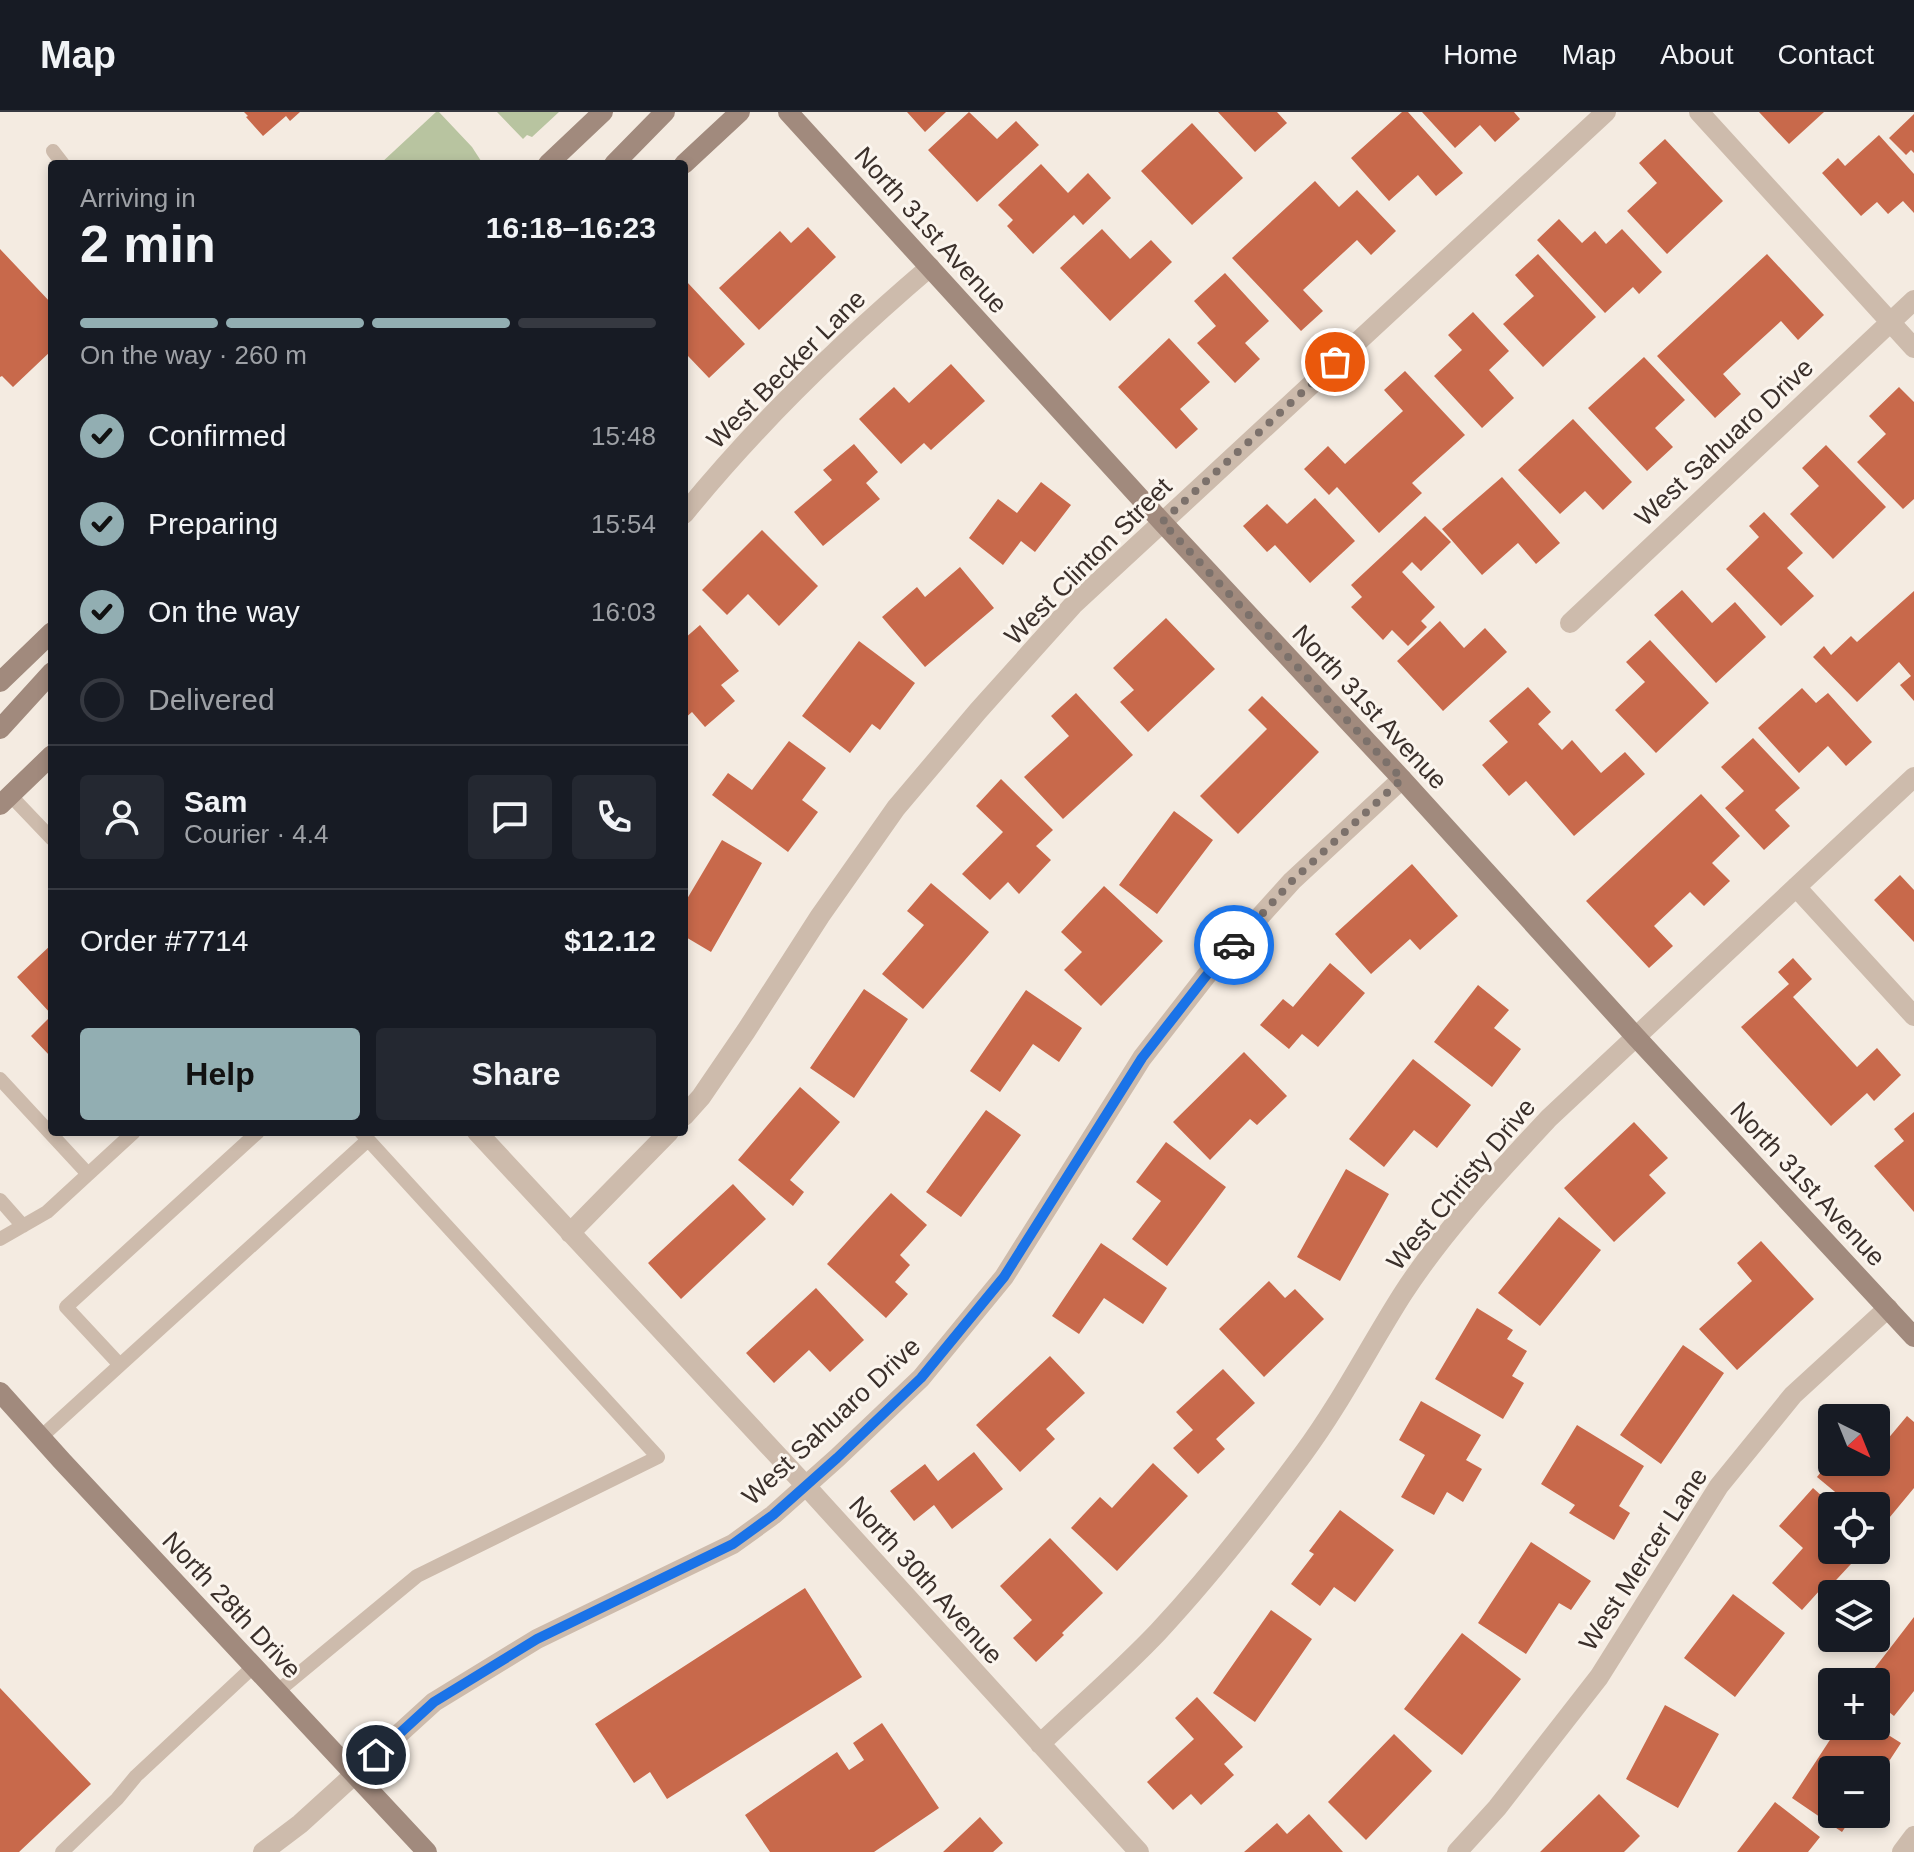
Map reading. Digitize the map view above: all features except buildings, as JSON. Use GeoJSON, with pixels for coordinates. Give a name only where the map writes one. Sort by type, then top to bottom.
{"type":"FeatureCollection","features":[{"type":"Feature","properties":{"kind":"street"},"geometry":{"type":"LineString","coordinates":[[552,160],[603,112]]}},
{"type":"Feature","properties":{"kind":"street"},"geometry":{"type":"LineString","coordinates":[[618,160],[665,112]]}},
{"type":"Feature","properties":{"kind":"street"},"geometry":{"type":"LineString","coordinates":[[688,160],[740,112]]}},
{"type":"Feature","properties":{"kind":"street","name":"North 31st Avenue"},"geometry":{"type":"LineString","coordinates":[[788,112],[1914,1337]]}},
{"type":"Feature","properties":{"kind":"street","name":"West Clinton Street"},"geometry":{"type":"LineString","coordinates":[[688,1112],[701,1097],[820,916],[896,808],[1073,605],[1606,112]]}},
{"type":"Feature","properties":{"kind":"street"},"geometry":{"type":"LineString","coordinates":[[1699,112],[1914,348]]}},
{"type":"Feature","properties":{"kind":"street","name":"West Becker Lane"},"geometry":{"type":"LineString","coordinates":[[688,510],[779,408],[930,267]]}},
{"type":"Feature","properties":{"kind":"street","name":"West Sahuaro Drive"},"geometry":{"type":"LineString","coordinates":[[1570,623],[1914,300]]}},
{"type":"Feature","properties":{"kind":"street"},"geometry":{"type":"LineString","coordinates":[[0,682],[48,636]]}},
{"type":"Feature","properties":{"kind":"street"},"geometry":{"type":"LineString","coordinates":[[0,729],[48,676]]}},
{"type":"Feature","properties":{"kind":"street"},"geometry":{"type":"LineString","coordinates":[[5,800],[48,759]]}},
{"type":"Feature","properties":{"kind":"street","name":"West Christy Drive"},"geometry":{"type":"LineString","coordinates":[[1040,1744],[1157,1633],[1263,1508],[1306,1450],[1403,1293],[1448,1231],[1549,1118],[1914,777]]}},
{"type":"Feature","properties":{"kind":"street","name":"West Sahuaro Drive"},"geometry":{"type":"LineString","coordinates":[[263,1852],[300,1824],[434,1702],[537,1639],[733,1544],[806,1486],[921,1378],[1004,1277],[1142,1058],[1206,976],[1292,881],[1402,779]]}},
{"type":"Feature","properties":{"kind":"street"},"geometry":{"type":"LineString","coordinates":[[1796,887],[1914,1016]]}},
{"type":"Feature","properties":{"kind":"street","name":"North 30th Avenue"},"geometry":{"type":"LineString","coordinates":[[481,1136],[806,1486],[1139,1852]]}},
{"type":"Feature","properties":{"kind":"street"},"geometry":{"type":"LineString","coordinates":[[570,1233],[665,1136]]}},
{"type":"Feature","properties":{"kind":"street","name":"West Mercer Lane"},"geometry":{"type":"LineString","coordinates":[[1457,1852],[1497,1808],[1599,1677],[1719,1486],[1793,1395],[1888,1308]]}},
{"type":"Feature","properties":{"kind":"street","name":"North 28th Drive"},"geometry":{"type":"LineString","coordinates":[[0,1392],[427,1852]]}},
{"type":"Feature","properties":{"kind":"street"},"geometry":{"type":"LineString","coordinates":[[1902,1852],[1914,1836]]}},
{"type":"Feature","properties":{"kind":"lane"},"geometry":{"type":"LineString","coordinates":[[53,151],[60,160]]}},
{"type":"Feature","properties":{"kind":"lane"},"geometry":{"type":"LineString","coordinates":[[5,800],[48,836]]}},
{"type":"Feature","properties":{"kind":"lane"},"geometry":{"type":"LineString","coordinates":[[0,1079],[48,1131]]}},
{"type":"Feature","properties":{"kind":"lane"},"geometry":{"type":"LineString","coordinates":[[53,1136],[88,1174]]}},
{"type":"Feature","properties":{"kind":"lane"},"geometry":{"type":"LineString","coordinates":[[0,1239],[47,1212],[130,1136]]}},
{"type":"Feature","properties":{"kind":"lane"},"geometry":{"type":"LineString","coordinates":[[120,1365],[66,1307],[254,1136]]}},
{"type":"Feature","properties":{"kind":"lane"},"geometry":{"type":"LineString","coordinates":[[41,1437],[364,1136],[658,1457],[417,1576],[278,1691]]}},
{"type":"Feature","properties":{"kind":"lane"},"geometry":{"type":"LineString","coordinates":[[0,1200],[23,1226]]}},
{"type":"Feature","properties":{"kind":"lane"},"geometry":{"type":"LineString","coordinates":[[62,1852],[117,1799],[136,1776],[254,1666]]}},
{"type":"Feature","properties":{"kind":"green space"},"geometry":{"type":"Polygon","coordinates":[[[439,112],[480,160],[384,160],[439,112]]]}},
{"type":"Feature","properties":{"kind":"green space"},"geometry":{"type":"Polygon","coordinates":[[[497,112],[559,112],[532,137],[527,135],[523,139],[497,112]]]}},
{"type":"Feature","properties":{"kind":"way so far"},"geometry":{"type":"LineString","coordinates":[[1234,945],[1292,881],[1402,779],[1162,522],[1335,362]]}},
{"type":"Feature","properties":{"kind":"route"},"geometry":{"type":"LineString","coordinates":[[376,1755],[434,1702],[537,1639],[733,1544],[773,1515],[837,1458],[921,1378],[1004,1277],[1142,1058],[1234,945]]}}]}
